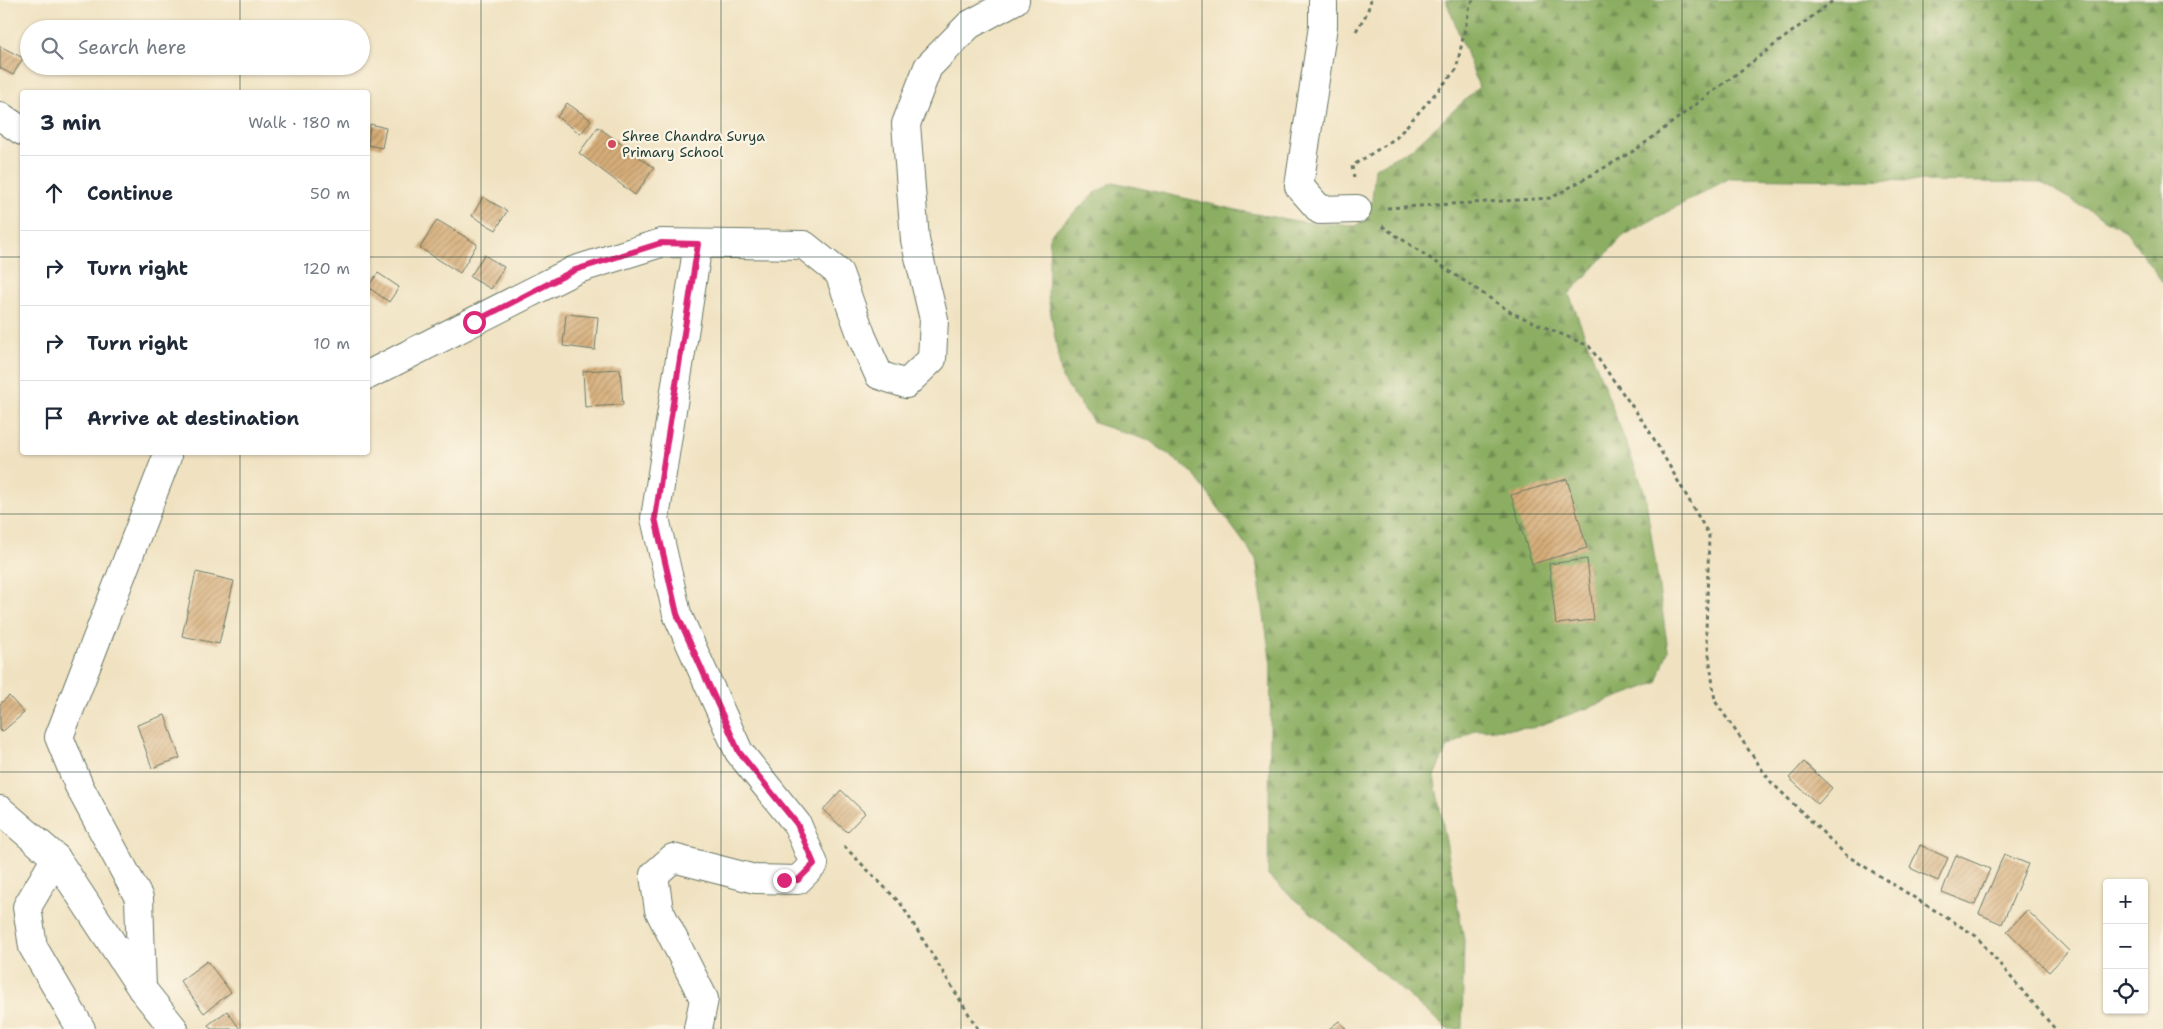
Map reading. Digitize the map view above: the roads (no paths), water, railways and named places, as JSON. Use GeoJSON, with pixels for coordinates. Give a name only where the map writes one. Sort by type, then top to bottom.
{"type":"FeatureCollection","features":[{"type":"Feature","properties":{"kind":"street"},"geometry":{"type":"LineString","coordinates":[[370,373],[575,270],[661,243],[804,245],[839,272],[862,337],[879,375],[906,384],[932,359],[934,319],[915,240],[906,124],[928,68],[969,25],[1014,0]]}},
{"type":"Feature","properties":{"kind":"street"},"geometry":{"type":"LineString","coordinates":[[1324,0],[1323,26],[1299,186],[1320,210],[1358,209]]}},
{"type":"Feature","properties":{"kind":"street"},"geometry":{"type":"LineString","coordinates":[[0,116],[20,131]]}},
{"type":"Feature","properties":{"kind":"street"},"geometry":{"type":"LineString","coordinates":[[698,244],[655,518],[677,614],[739,752],[797,824],[814,864],[798,880],[755,879],[673,858],[654,876],[659,910],[704,999],[698,1029]]}},
{"type":"Feature","properties":{"kind":"street"},"geometry":{"type":"LineString","coordinates":[[142,989],[139,898],[79,786],[59,738],[167,455]]}},
{"type":"Feature","properties":{"kind":"street"},"geometry":{"type":"LineString","coordinates":[[0,810],[56,858],[142,989],[174,1029]]}},
{"type":"Feature","properties":{"kind":"street"},"geometry":{"type":"LineString","coordinates":[[56,858],[28,907],[33,947],[82,1029]]}},
{"type":"Feature","properties":{"kind":"place","name":"Shree Chandra Surya Primary School"},"geometry":{"type":"Point","coordinates":[612,144]}}]}
